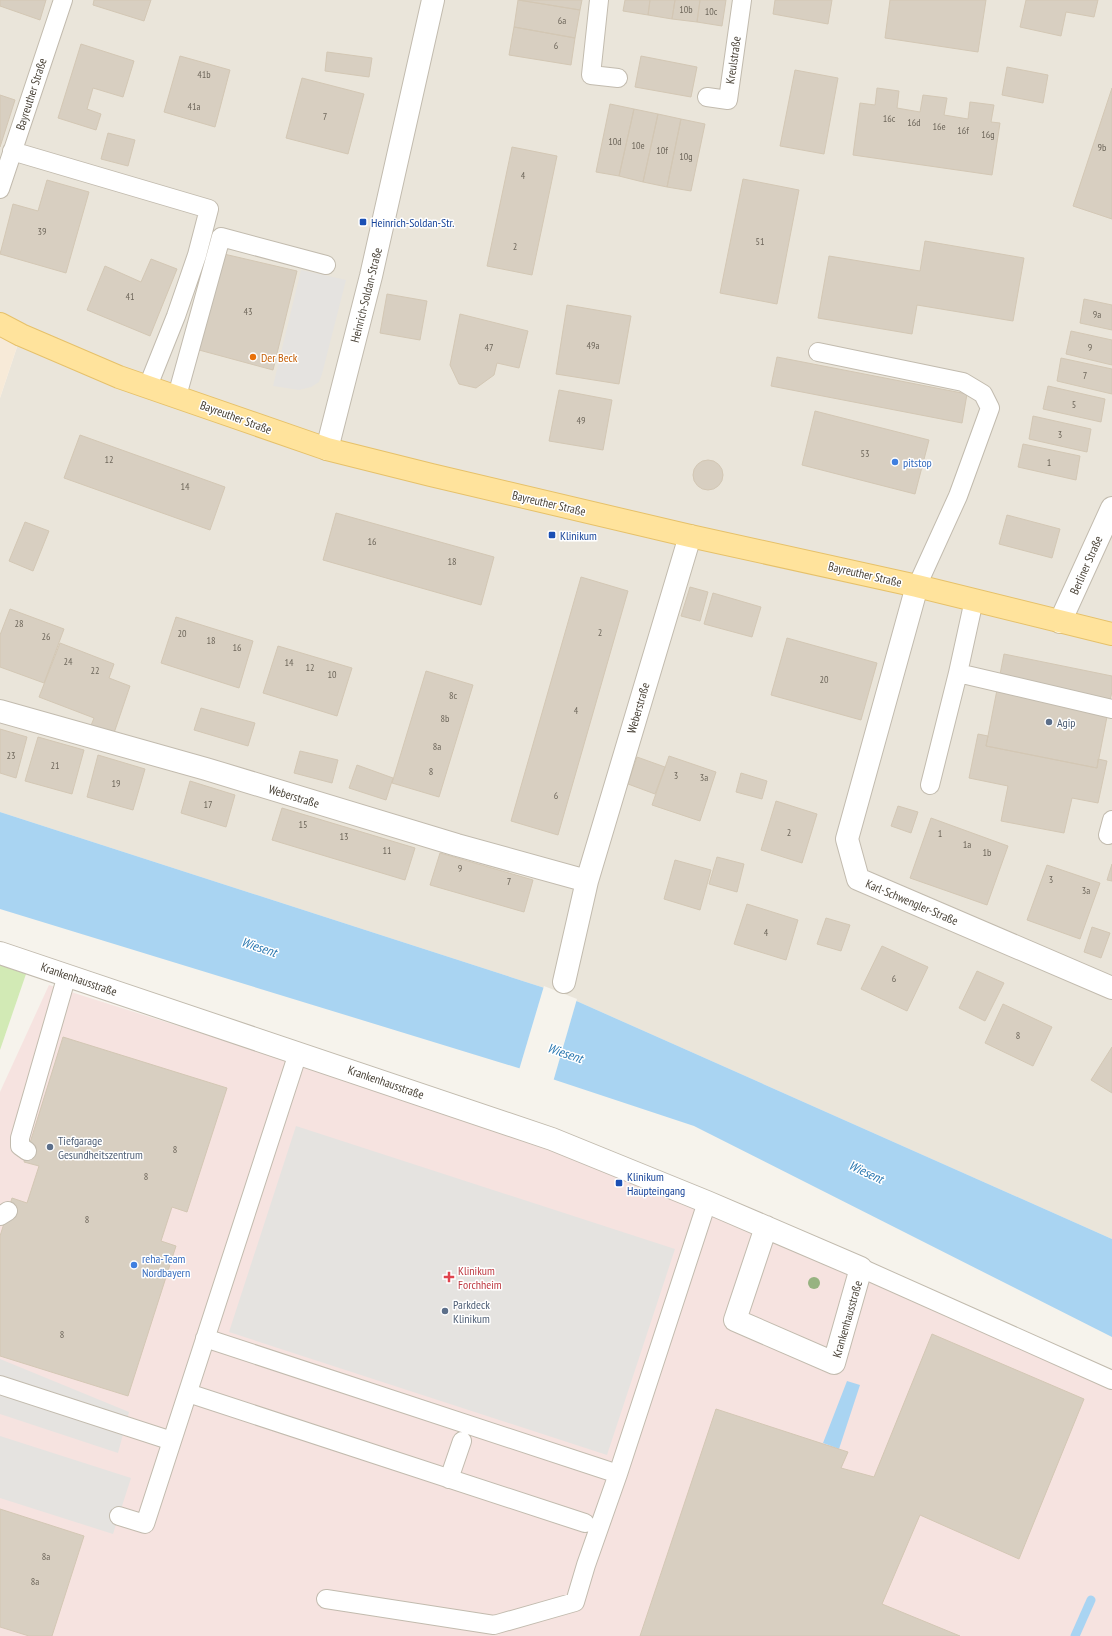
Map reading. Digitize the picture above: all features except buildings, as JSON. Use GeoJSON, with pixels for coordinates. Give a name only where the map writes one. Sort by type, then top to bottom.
{"type":"FeatureCollection","features":[{"type":"Feature","properties":{"kind":"main road","name":"Bayreuther Straße"},"geometry":{"type":"LineString","coordinates":[[0,324],[21,335],[119,377],[327,449],[690,536],[917,586],[1112,634]]}},
{"type":"Feature","properties":{"kind":"street","name":"Heinrich-Soldan-Straße"},"geometry":{"type":"LineString","coordinates":[[327,449],[371,276],[433,0]]}},
{"type":"Feature","properties":{"kind":"street","name":"Berliner Straße"},"geometry":{"type":"LineString","coordinates":[[1060,622],[1112,508]]}},
{"type":"Feature","properties":{"kind":"street","name":"Weberstraße"},"geometry":{"type":"LineString","coordinates":[[564,982],[587,881],[690,536]]}},
{"type":"Feature","properties":{"kind":"street","name":"Karl-Schwengler-Straße"},"geometry":{"type":"LineString","coordinates":[[917,586],[847,839],[858,879],[1112,988]]}},
{"type":"Feature","properties":{"kind":"street","name":"Weberstraße"},"geometry":{"type":"LineString","coordinates":[[0,711],[206,769],[450,843],[587,881]]}},
{"type":"Feature","properties":{"kind":"street","name":"Krankenhausstraße"},"geometry":{"type":"LineString","coordinates":[[0,953],[298,1052],[552,1139],[707,1202],[861,1268],[834,1364],[735,1320],[766,1228]]}},
{"type":"Feature","properties":{"kind":"lane","name":"Bayreuther Straße"},"geometry":{"type":"LineString","coordinates":[[0,189],[63,0]]}},
{"type":"Feature","properties":{"kind":"lane"},"geometry":{"type":"LineString","coordinates":[[599,0],[591,75],[618,78]]}},
{"type":"Feature","properties":{"kind":"lane","name":"Kreulstraße"},"geometry":{"type":"LineString","coordinates":[[707,97],[728,100],[742,0]]}},
{"type":"Feature","properties":{"kind":"lane"},"geometry":{"type":"LineString","coordinates":[[12,151],[209,209],[197,255],[179,310],[148,386]]}},
{"type":"Feature","properties":{"kind":"lane"},"geometry":{"type":"LineString","coordinates":[[177,396],[221,237],[326,265]]}},
{"type":"Feature","properties":{"kind":"lane"},"geometry":{"type":"LineString","coordinates":[[818,352],[963,382],[983,394],[990,408],[958,496],[917,586]]}},
{"type":"Feature","properties":{"kind":"lane"},"geometry":{"type":"LineString","coordinates":[[930,785],[958,673],[974,600]]}},
{"type":"Feature","properties":{"kind":"lane"},"geometry":{"type":"LineString","coordinates":[[958,673],[1112,709]]}},
{"type":"Feature","properties":{"kind":"lane"},"geometry":{"type":"LineString","coordinates":[[27,1151],[20,1146],[20,1138],[67,975]]}},
{"type":"Feature","properties":{"kind":"lane"},"geometry":{"type":"LineString","coordinates":[[119,1516],[145,1524],[298,1052]]}},
{"type":"Feature","properties":{"kind":"lane"},"geometry":{"type":"LineString","coordinates":[[326,1599],[494,1625],[575,1602],[707,1202]]}},
{"type":"Feature","properties":{"kind":"lane"},"geometry":{"type":"LineString","coordinates":[[861,1268],[1112,1380]]}},
{"type":"Feature","properties":{"kind":"lane"},"geometry":{"type":"LineString","coordinates":[[205,1338],[618,1474]]}},
{"type":"Feature","properties":{"kind":"lane"},"geometry":{"type":"LineString","coordinates":[[0,1385],[172,1441]]}},
{"type":"Feature","properties":{"kind":"lane"},"geometry":{"type":"LineString","coordinates":[[188,1393],[585,1523]]}},
{"type":"Feature","properties":{"kind":"lane"},"geometry":{"type":"LineString","coordinates":[[449,1479],[462,1441]]}},
{"type":"Feature","properties":{"kind":"shaded area"},"geometry":{"type":"Polygon","coordinates":[[[0,0],[1112,0],[1112,1239],[554,991],[0,812],[0,398],[21,335],[0,324],[0,0]]]}},
{"type":"Feature","properties":{"kind":"shaded area"},"geometry":{"type":"Polygon","coordinates":[[[301,270],[346,280],[319,382],[311,387],[299,390],[273,386],[301,270]]]}},
{"type":"Feature","properties":{"kind":"shaded area"},"geometry":{"type":"Polygon","coordinates":[[[0,324],[21,335],[0,398],[0,324]]]}},
{"type":"Feature","properties":{"kind":"shaded area","name":"Klinikum Forchheim"},"geometry":{"type":"Polygon","coordinates":[[[49,985],[497,1127],[1112,1372],[1112,1636],[0,1636],[0,1092],[49,985]]]}},
{"type":"Feature","properties":{"kind":"shaded area","name":"Parkdeck Klinikum"},"geometry":{"type":"Polygon","coordinates":[[[296,1126],[675,1249],[607,1455],[229,1332],[296,1126]]]}},
{"type":"Feature","properties":{"kind":"shaded area"},"geometry":{"type":"Polygon","coordinates":[[[0,1359],[129,1412],[118,1453],[0,1414],[0,1359]]]}},
{"type":"Feature","properties":{"kind":"shaded area"},"geometry":{"type":"Polygon","coordinates":[[[0,1436],[131,1478],[113,1534],[0,1498],[0,1436]]]}},
{"type":"Feature","properties":{"kind":"green space"},"geometry":{"type":"Polygon","coordinates":[[[0,965],[26,974],[0,1050],[0,965]]]}},
{"type":"Feature","properties":{"kind":"water","name":"Wiesent"},"geometry":{"type":"Polygon","coordinates":[[[0,812],[554,991],[1112,1239],[1112,1337],[694,1126],[528,1071],[0,909],[0,812]]]}},
{"type":"Feature","properties":{"kind":"water"},"geometry":{"type":"Polygon","coordinates":[[[847,1381],[860,1385],[839,1449],[823,1443],[847,1381]]]}},
{"type":"Feature","properties":{"kind":"pier"},"geometry":{"type":"Polygon","coordinates":[[[544,986],[577,999],[553,1082],[519,1070],[544,986]]]}},
{"type":"Feature","properties":{"kind":"waterway"},"geometry":{"type":"LineString","coordinates":[[1075,1636],[1091,1600]]}},
{"type":"Feature","properties":{"kind":"place","name":"Heinrich-Soldan-Str."},"geometry":{"type":"Point","coordinates":[363,222]}},
{"type":"Feature","properties":{"kind":"place","name":"Der Beck"},"geometry":{"type":"Point","coordinates":[253,357]}},
{"type":"Feature","properties":{"kind":"place","name":"pitstop"},"geometry":{"type":"Point","coordinates":[895,462]}},
{"type":"Feature","properties":{"kind":"place","name":"Klinikum"},"geometry":{"type":"Point","coordinates":[552,535]}},
{"type":"Feature","properties":{"kind":"place","name":"Agip"},"geometry":{"type":"Point","coordinates":[1049,722]}},
{"type":"Feature","properties":{"kind":"place","name":"Tiefgarage Gesundheitszentrum"},"geometry":{"type":"Point","coordinates":[50,1147]}},
{"type":"Feature","properties":{"kind":"place","name":"Klinikum Haupteingang"},"geometry":{"type":"Point","coordinates":[619,1183]}},
{"type":"Feature","properties":{"kind":"place","name":"reha-Team Nordbayern"},"geometry":{"type":"Point","coordinates":[134,1265]}},
{"type":"Feature","properties":{"kind":"place","name":"Klinikum Forchheim"},"geometry":{"type":"Point","coordinates":[449,1277]}},
{"type":"Feature","properties":{"kind":"place","name":"Parkdeck Klinikum"},"geometry":{"type":"Point","coordinates":[445,1311]}}]}
